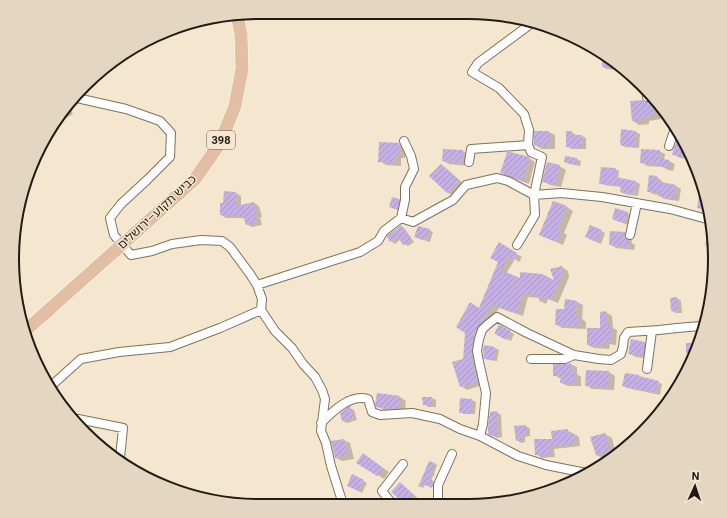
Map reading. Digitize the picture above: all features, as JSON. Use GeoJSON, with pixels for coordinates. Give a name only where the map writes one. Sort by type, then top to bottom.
{"type":"FeatureCollection","features":[{"type":"Feature","properties":{"kind":"main road","name":"כביש תקוע–ירושלים"},"geometry":{"type":"LineString","coordinates":[[29,328],[195,180],[220,143],[235,106],[242,69],[241,34],[238,20]]}},
{"type":"Feature","properties":{"kind":"street"},"geometry":{"type":"LineString","coordinates":[[517,245],[535,215],[534,195],[542,157],[531,152],[528,145],[529,130],[524,114],[499,88],[472,72],[478,63],[527,26]]}},
{"type":"Feature","properties":{"kind":"street"},"geometry":{"type":"LineString","coordinates":[[82,98],[126,109],[160,121],[171,133],[170,157],[121,204],[110,218],[114,235],[132,255],[188,241],[222,241],[230,247],[257,285],[262,299],[262,310],[275,331],[292,348],[303,364],[315,377],[322,390],[325,398],[321,431],[326,443],[331,466],[341,499]]}},
{"type":"Feature","properties":{"kind":"street"},"geometry":{"type":"LineString","coordinates":[[669,146],[673,134]]}},
{"type":"Feature","properties":{"kind":"street"},"geometry":{"type":"LineString","coordinates":[[257,285],[360,252],[378,241],[384,230],[401,218],[405,200],[405,187],[414,169],[411,156],[404,141]]}},
{"type":"Feature","properties":{"kind":"street"},"geometry":{"type":"LineString","coordinates":[[469,162],[471,149],[528,145]]}},
{"type":"Feature","properties":{"kind":"street"},"geometry":{"type":"LineString","coordinates":[[401,218],[413,222],[453,200],[466,185],[497,178],[508,181],[534,195],[561,193],[602,197],[670,209],[704,218]]}},
{"type":"Feature","properties":{"kind":"street"},"geometry":{"type":"LineString","coordinates":[[630,235],[637,203]]}},
{"type":"Feature","properties":{"kind":"street"},"geometry":{"type":"LineString","coordinates":[[54,384],[81,360],[119,352],[170,347],[262,310]]}},
{"type":"Feature","properties":{"kind":"street"},"geometry":{"type":"LineString","coordinates":[[480,436],[483,424],[486,393],[477,351],[482,330],[497,317],[574,355],[611,360],[621,354],[624,338],[628,332],[698,326]]}},
{"type":"Feature","properties":{"kind":"street"},"geometry":{"type":"LineString","coordinates":[[647,368],[652,331]]}},
{"type":"Feature","properties":{"kind":"street"},"geometry":{"type":"LineString","coordinates":[[531,359],[565,359],[574,355]]}},
{"type":"Feature","properties":{"kind":"street"},"geometry":{"type":"LineString","coordinates":[[322,423],[352,399],[363,398],[368,399],[372,412],[380,415],[412,413],[440,419],[460,429],[480,436],[518,456],[546,465],[579,472]]}},
{"type":"Feature","properties":{"kind":"street"},"geometry":{"type":"LineString","coordinates":[[81,420],[123,428],[120,455]]}},
{"type":"Feature","properties":{"kind":"street"},"geometry":{"type":"LineString","coordinates":[[438,499],[438,485],[452,454]]}},
{"type":"Feature","properties":{"kind":"street"},"geometry":{"type":"LineString","coordinates":[[389,499],[382,491],[402,464]]}},
{"type":"Feature","properties":{"kind":"building"},"geometry":{"type":"Polygon","coordinates":[[[603,60],[613,68],[602,67],[603,60]]]}},
{"type":"Feature","properties":{"kind":"building"},"geometry":{"type":"Polygon","coordinates":[[[643,100],[645,102],[649,102],[654,108],[655,116],[643,117],[643,120],[632,121],[630,101],[643,100]]]}},
{"type":"Feature","properties":{"kind":"building"},"geometry":{"type":"Polygon","coordinates":[[[621,129],[636,131],[635,147],[620,145],[621,129]]]}},
{"type":"Feature","properties":{"kind":"building"},"geometry":{"type":"Polygon","coordinates":[[[534,131],[549,131],[549,146],[534,146],[534,131]]]}},
{"type":"Feature","properties":{"kind":"building"},"geometry":{"type":"Polygon","coordinates":[[[566,131],[572,131],[572,135],[582,135],[582,147],[566,147],[566,131]]]}},
{"type":"Feature","properties":{"kind":"building"},"geometry":{"type":"Polygon","coordinates":[[[677,141],[685,156],[672,155],[677,141]]]}},
{"type":"Feature","properties":{"kind":"building"},"geometry":{"type":"Polygon","coordinates":[[[379,142],[399,143],[399,155],[395,155],[395,163],[378,162],[379,142]]]}},
{"type":"Feature","properties":{"kind":"building"},"geometry":{"type":"Polygon","coordinates":[[[443,149],[463,150],[462,163],[442,161],[443,149]]]}},
{"type":"Feature","properties":{"kind":"building"},"geometry":{"type":"Polygon","coordinates":[[[641,149],[660,150],[659,158],[669,160],[668,168],[662,167],[662,165],[640,163],[641,149]]]}},
{"type":"Feature","properties":{"kind":"building"},"geometry":{"type":"Polygon","coordinates":[[[507,152],[530,157],[523,181],[500,173],[507,152]]]}},
{"type":"Feature","properties":{"kind":"building"},"geometry":{"type":"Polygon","coordinates":[[[565,156],[577,158],[576,164],[564,162],[565,156]]]}},
{"type":"Feature","properties":{"kind":"building"},"geometry":{"type":"Polygon","coordinates":[[[547,162],[560,165],[555,185],[542,182],[547,162]]]}},
{"type":"Feature","properties":{"kind":"building"},"geometry":{"type":"Polygon","coordinates":[[[441,164],[459,181],[447,193],[429,176],[441,164]]]}},
{"type":"Feature","properties":{"kind":"building"},"geometry":{"type":"Polygon","coordinates":[[[601,167],[616,168],[615,177],[636,181],[634,194],[620,192],[621,186],[599,184],[601,167]]]}},
{"type":"Feature","properties":{"kind":"building"},"geometry":{"type":"Polygon","coordinates":[[[649,175],[657,176],[657,181],[676,185],[673,199],[658,196],[659,192],[647,192],[649,175]]]}},
{"type":"Feature","properties":{"kind":"building"},"geometry":{"type":"Polygon","coordinates":[[[224,191],[236,192],[236,206],[254,202],[257,222],[246,225],[243,216],[220,215],[220,203],[223,203],[224,191]]]}},
{"type":"Feature","properties":{"kind":"building"},"geometry":{"type":"Polygon","coordinates":[[[699,195],[702,209],[697,208],[699,195]]]}},
{"type":"Feature","properties":{"kind":"building"},"geometry":{"type":"Polygon","coordinates":[[[392,197],[400,199],[397,209],[389,207],[392,197]]]}},
{"type":"Feature","properties":{"kind":"building"},"geometry":{"type":"Polygon","coordinates":[[[553,201],[567,206],[558,229],[561,230],[556,242],[539,235],[553,201]]]}},
{"type":"Feature","properties":{"kind":"building"},"geometry":{"type":"Polygon","coordinates":[[[615,208],[628,212],[624,223],[612,219],[615,208]]]}},
{"type":"Feature","properties":{"kind":"building"},"geometry":{"type":"Polygon","coordinates":[[[401,225],[411,240],[403,245],[398,237],[390,242],[387,237],[388,235],[401,225]]]}},
{"type":"Feature","properties":{"kind":"building"},"geometry":{"type":"Polygon","coordinates":[[[590,225],[602,230],[596,242],[585,237],[590,225]]]}},
{"type":"Feature","properties":{"kind":"building"},"geometry":{"type":"Polygon","coordinates":[[[418,226],[430,229],[425,240],[414,237],[418,226]]]}},
{"type":"Feature","properties":{"kind":"building"},"geometry":{"type":"Polygon","coordinates":[[[610,231],[625,232],[626,240],[629,241],[628,247],[609,245],[610,231]]]}},
{"type":"Feature","properties":{"kind":"building"},"geometry":{"type":"Polygon","coordinates":[[[499,242],[517,253],[513,260],[508,257],[501,270],[520,278],[520,272],[542,274],[554,280],[550,269],[562,266],[563,273],[551,300],[542,296],[540,302],[538,295],[522,294],[517,313],[492,305],[477,328],[472,340],[473,357],[471,357],[478,382],[460,387],[452,362],[463,359],[465,333],[456,327],[470,302],[479,308],[498,262],[490,258],[499,242]]]}},
{"type":"Feature","properties":{"kind":"building"},"geometry":{"type":"Polygon","coordinates":[[[677,297],[678,311],[671,311],[670,298],[677,297]]]}},
{"type":"Feature","properties":{"kind":"building"},"geometry":{"type":"Polygon","coordinates":[[[565,299],[577,301],[576,316],[580,317],[579,326],[555,325],[556,309],[564,309],[565,299]]]}},
{"type":"Feature","properties":{"kind":"building"},"geometry":{"type":"Polygon","coordinates":[[[606,311],[607,326],[611,326],[611,342],[604,341],[604,346],[587,345],[587,328],[600,328],[600,312],[606,311]]]}},
{"type":"Feature","properties":{"kind":"building"},"geometry":{"type":"Polygon","coordinates":[[[499,324],[511,331],[506,340],[495,334],[499,324]]]}},
{"type":"Feature","properties":{"kind":"building"},"geometry":{"type":"Polygon","coordinates":[[[631,339],[645,342],[643,356],[628,354],[631,339]]]}},
{"type":"Feature","properties":{"kind":"building"},"geometry":{"type":"Polygon","coordinates":[[[686,343],[693,343],[689,353],[686,353],[686,343]]]}},
{"type":"Feature","properties":{"kind":"building"},"geometry":{"type":"Polygon","coordinates":[[[484,345],[495,347],[494,360],[484,359],[484,345]]]}},
{"type":"Feature","properties":{"kind":"building"},"geometry":{"type":"Polygon","coordinates":[[[571,363],[571,372],[575,372],[575,383],[560,383],[561,376],[553,376],[553,364],[571,363]]]}},
{"type":"Feature","properties":{"kind":"building"},"geometry":{"type":"Polygon","coordinates":[[[586,370],[609,371],[608,387],[585,386],[586,370]]]}},
{"type":"Feature","properties":{"kind":"building"},"geometry":{"type":"Polygon","coordinates":[[[625,373],[639,375],[659,381],[656,393],[622,386],[625,373]]]}},
{"type":"Feature","properties":{"kind":"building"},"geometry":{"type":"Polygon","coordinates":[[[377,393],[400,396],[398,408],[390,409],[376,407],[375,404],[377,393]]]}},
{"type":"Feature","properties":{"kind":"building"},"geometry":{"type":"Polygon","coordinates":[[[422,397],[432,397],[432,405],[423,405],[422,397]]]}},
{"type":"Feature","properties":{"kind":"building"},"geometry":{"type":"Polygon","coordinates":[[[460,398],[472,399],[472,413],[459,413],[460,398]]]}},
{"type":"Feature","properties":{"kind":"building"},"geometry":{"type":"Polygon","coordinates":[[[350,406],[354,418],[342,421],[340,413],[350,406]]]}},
{"type":"Feature","properties":{"kind":"building"},"geometry":{"type":"Polygon","coordinates":[[[497,411],[498,436],[492,436],[488,434],[489,416],[490,412],[497,411]]]}},
{"type":"Feature","properties":{"kind":"building"},"geometry":{"type":"Polygon","coordinates":[[[526,425],[527,434],[521,435],[522,440],[516,441],[514,426],[526,425]]]}},
{"type":"Feature","properties":{"kind":"building"},"geometry":{"type":"Polygon","coordinates":[[[568,429],[568,434],[574,433],[575,443],[549,447],[550,455],[535,455],[534,439],[552,439],[551,431],[568,429]]]}},
{"type":"Feature","properties":{"kind":"building"},"geometry":{"type":"Polygon","coordinates":[[[605,433],[610,451],[596,455],[590,437],[605,433]]]}},
{"type":"Feature","properties":{"kind":"building"},"geometry":{"type":"Polygon","coordinates":[[[344,439],[348,455],[335,458],[331,441],[344,439]]]}},
{"type":"Feature","properties":{"kind":"building"},"geometry":{"type":"Polygon","coordinates":[[[363,453],[383,468],[377,476],[356,463],[363,453]]]}},
{"type":"Feature","properties":{"kind":"building"},"geometry":{"type":"Polygon","coordinates":[[[429,461],[435,463],[429,479],[434,481],[432,488],[423,484],[424,482],[418,487],[429,461]]]}},
{"type":"Feature","properties":{"kind":"building"},"geometry":{"type":"Polygon","coordinates":[[[352,474],[364,480],[358,491],[347,486],[352,474]]]}},
{"type":"Feature","properties":{"kind":"building"},"geometry":{"type":"Polygon","coordinates":[[[400,482],[413,494],[409,499],[399,499],[391,492],[400,482]]]}}]}
